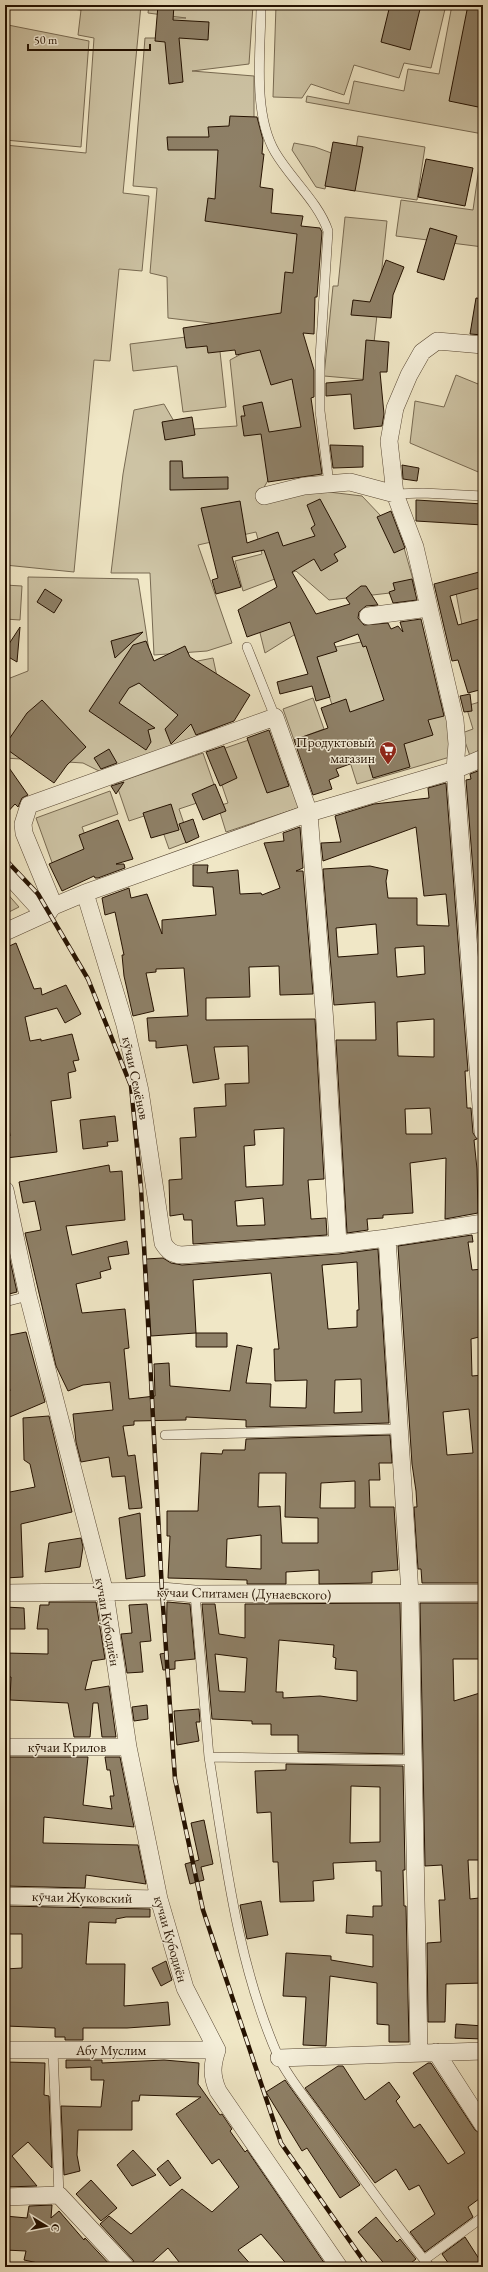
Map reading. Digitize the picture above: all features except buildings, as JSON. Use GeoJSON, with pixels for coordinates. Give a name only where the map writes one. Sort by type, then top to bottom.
{"type":"FeatureCollection","features":[{"type":"Feature","properties":{"kind":"street"},"geometry":{"type":"LineString","coordinates":[[483,344],[437,341],[422,352],[395,408],[389,441],[395,494],[414,547],[455,720],[457,744],[455,770],[483,1132]]}},
{"type":"Feature","properties":{"kind":"street"},"geometry":{"type":"LineString","coordinates":[[264,496],[304,486],[350,482],[395,494]]}},
{"type":"Feature","properties":{"kind":"street"},"geometry":{"type":"LineString","coordinates":[[368,616],[429,608]]}},
{"type":"Feature","properties":{"kind":"street"},"geometry":{"type":"LineString","coordinates":[[49,910],[24,833],[23,824],[29,805],[275,717],[308,813],[325,1023],[338,1244],[483,1223]]}},
{"type":"Feature","properties":{"kind":"street"},"geometry":{"type":"LineString","coordinates":[[5,932],[49,912],[49,910],[84,893],[308,813],[455,770],[483,758]]}},
{"type":"Feature","properties":{"kind":"street"},"geometry":{"type":"LineString","coordinates":[[5,871],[49,910]]}},
{"type":"Feature","properties":{"kind":"street","name":"кӯчаи Семёнов"},"geometry":{"type":"LineString","coordinates":[[84,893],[125,1025],[140,1091],[162,1243],[173,1254],[182,1255],[338,1244]]}},
{"type":"Feature","properties":{"kind":"street","name":"кучаи Кубодиён"},"geometry":{"type":"LineString","coordinates":[[5,1190],[28,1296],[105,1593],[128,1747],[159,1899],[185,1988],[217,2050]]}},
{"type":"Feature","properties":{"kind":"street"},"geometry":{"type":"LineString","coordinates":[[387,1238],[398,1429],[410,1594],[414,1760],[428,2053],[483,2125]]}},
{"type":"Feature","properties":{"kind":"street","name":"кӯчаи Спитамен (Дунаевского)"},"geometry":{"type":"LineString","coordinates":[[5,1593],[105,1593],[162,1591],[195,1594],[483,1593]]}},
{"type":"Feature","properties":{"kind":"street","name":"кӯчаи Крилов"},"geometry":{"type":"LineString","coordinates":[[5,1747],[128,1747]]}},
{"type":"Feature","properties":{"kind":"street","name":"кӯчаи Жуковский"},"geometry":{"type":"LineString","coordinates":[[5,1896],[159,1899]]}},
{"type":"Feature","properties":{"kind":"street","name":"Абу Муслим"},"geometry":{"type":"LineString","coordinates":[[5,2050],[217,2050]]}},
{"type":"Feature","properties":{"kind":"street"},"geometry":{"type":"LineString","coordinates":[[217,2050],[212,2068],[213,2080],[218,2091],[339,2267]]}},
{"type":"Feature","properties":{"kind":"street"},"geometry":{"type":"LineString","coordinates":[[279,2058],[483,2051]]}},
{"type":"Feature","properties":{"kind":"street"},"geometry":{"type":"LineString","coordinates":[[5,2197],[59,2195],[126,2267]]}},
{"type":"Feature","properties":{"kind":"lane"},"geometry":{"type":"LineString","coordinates":[[261,5],[260,85],[265,128],[275,152],[322,217],[328,230],[320,358],[320,411],[329,484]]}},
{"type":"Feature","properties":{"kind":"lane"},"geometry":{"type":"LineString","coordinates":[[395,494],[422,493],[483,496]]}},
{"type":"Feature","properties":{"kind":"lane"},"geometry":{"type":"LineString","coordinates":[[247,647],[275,717]]}},
{"type":"Feature","properties":{"kind":"lane"},"geometry":{"type":"LineString","coordinates":[[5,1302],[28,1296]]}},
{"type":"Feature","properties":{"kind":"lane"},"geometry":{"type":"LineString","coordinates":[[165,1435],[398,1429]]}},
{"type":"Feature","properties":{"kind":"lane"},"geometry":{"type":"LineString","coordinates":[[195,1594],[209,1757],[229,1875],[247,1960],[259,2004],[279,2058],[366,2184],[427,2264],[483,2217]]}},
{"type":"Feature","properties":{"kind":"lane"},"geometry":{"type":"LineString","coordinates":[[209,1757],[414,1760]]}},
{"type":"Feature","properties":{"kind":"lane"},"geometry":{"type":"LineString","coordinates":[[53,2051],[59,2195]]}},
{"type":"Feature","properties":{"kind":"shaded area"},"geometry":{"type":"Polygon","coordinates":[[[35,5],[141,5],[123,193],[149,196],[142,271],[119,269],[110,361],[94,360],[74,572],[5,565],[5,145],[86,153],[94,38],[78,35],[81,10],[35,5]]]}},
{"type":"Feature","properties":{"kind":"shaded area"},"geometry":{"type":"Polygon","coordinates":[[[149,5],[253,5],[249,64],[192,71],[254,76],[254,121],[229,216],[310,233],[305,330],[270,330],[168,318],[167,277],[150,273],[157,188],[133,186],[145,38],[172,38],[170,18],[186,18],[148,13],[149,5]]]}},
{"type":"Feature","properties":{"kind":"shaded area"},"geometry":{"type":"Polygon","coordinates":[[[276,5],[446,5],[431,68],[404,63],[399,78],[354,65],[344,95],[311,84],[302,98],[273,97],[276,5]]]}},
{"type":"Feature","properties":{"kind":"shaded area"},"geometry":{"type":"Polygon","coordinates":[[[452,5],[483,5],[483,134],[306,102],[307,96],[349,104],[354,81],[404,91],[408,69],[439,74],[452,5]]]}},
{"type":"Feature","properties":{"kind":"shaded area"},"geometry":{"type":"Polygon","coordinates":[[[8,25],[89,41],[81,147],[5,140],[5,44],[8,25]]]}},
{"type":"Feature","properties":{"kind":"shaded area"},"geometry":{"type":"Polygon","coordinates":[[[358,136],[425,147],[417,200],[350,190],[358,136]]]}},
{"type":"Feature","properties":{"kind":"shaded area"},"geometry":{"type":"Polygon","coordinates":[[[294,143],[315,147],[334,154],[325,189],[316,187],[292,150],[294,143]]]}},
{"type":"Feature","properties":{"kind":"shaded area"},"geometry":{"type":"Polygon","coordinates":[[[481,153],[483,153],[483,247],[396,236],[401,200],[473,210],[481,153]]]}},
{"type":"Feature","properties":{"kind":"shaded area"},"geometry":{"type":"Polygon","coordinates":[[[345,217],[387,221],[370,380],[324,376],[333,286],[338,286],[345,217]]]}},
{"type":"Feature","properties":{"kind":"shaded area"},"geometry":{"type":"Polygon","coordinates":[[[218,333],[226,407],[183,412],[177,366],[133,371],[130,344],[218,333]]]}},
{"type":"Feature","properties":{"kind":"shaded area"},"geometry":{"type":"Polygon","coordinates":[[[260,344],[295,359],[309,455],[280,460],[263,489],[329,492],[362,496],[401,537],[416,590],[329,600],[296,571],[243,591],[235,561],[262,554],[256,532],[198,545],[232,643],[207,651],[154,655],[150,573],[111,573],[123,474],[134,410],[164,404],[179,430],[237,426],[230,360],[260,344]]]}},
{"type":"Feature","properties":{"kind":"shaded area"},"geometry":{"type":"Polygon","coordinates":[[[456,375],[483,386],[483,474],[410,443],[415,401],[444,407],[456,375]]]}},
{"type":"Feature","properties":{"kind":"shaded area"},"geometry":{"type":"Polygon","coordinates":[[[28,577],[138,579],[152,670],[213,658],[227,723],[107,775],[83,763],[5,758],[5,680],[28,671],[28,577]]]}},
{"type":"Feature","properties":{"kind":"shaded area"},"geometry":{"type":"Polygon","coordinates":[[[483,577],[483,677],[472,679],[454,582],[483,577]]]}},
{"type":"Feature","properties":{"kind":"shaded area"},"geometry":{"type":"Polygon","coordinates":[[[5,585],[22,586],[20,620],[5,619],[5,585]]]}},
{"type":"Feature","properties":{"kind":"shaded area"},"geometry":{"type":"Polygon","coordinates":[[[279,592],[310,625],[265,653],[256,617],[279,592]]]}},
{"type":"Feature","properties":{"kind":"shaded area"},"geometry":{"type":"Polygon","coordinates":[[[371,640],[420,698],[449,705],[450,757],[357,784],[315,651],[371,640]]]}},
{"type":"Feature","properties":{"kind":"shaded area"},"geometry":{"type":"Polygon","coordinates":[[[313,698],[324,729],[294,740],[283,709],[313,698]]]}},
{"type":"Feature","properties":{"kind":"shaded area"},"geometry":{"type":"Polygon","coordinates":[[[483,701],[483,752],[470,756],[462,733],[473,729],[466,706],[483,701]]]}},
{"type":"Feature","properties":{"kind":"shaded area"},"geometry":{"type":"Polygon","coordinates":[[[269,733],[286,782],[292,780],[301,807],[226,832],[218,806],[228,803],[211,753],[269,733]]]}},
{"type":"Feature","properties":{"kind":"shaded area"},"geometry":{"type":"Polygon","coordinates":[[[203,753],[218,796],[179,809],[190,841],[169,849],[156,812],[129,821],[116,783],[203,753]]]}},
{"type":"Feature","properties":{"kind":"shaded area"},"geometry":{"type":"Polygon","coordinates":[[[110,791],[118,814],[82,827],[92,854],[54,868],[36,818],[110,791]]]}},
{"type":"Feature","properties":{"kind":"shaded area"},"geometry":{"type":"Polygon","coordinates":[[[5,891],[19,907],[5,914],[5,891]]]}},
{"type":"Feature","properties":{"kind":"railway"},"geometry":{"type":"LineString","coordinates":[[5,859],[38,894],[88,979],[131,1086],[141,1188],[162,1591],[175,1779],[203,1910],[281,2143],[368,2267]]}},
{"type":"Feature","properties":{"kind":"place","name":"Продуктовый магазин"},"geometry":{"type":"Point","coordinates":[388,765]}}]}
